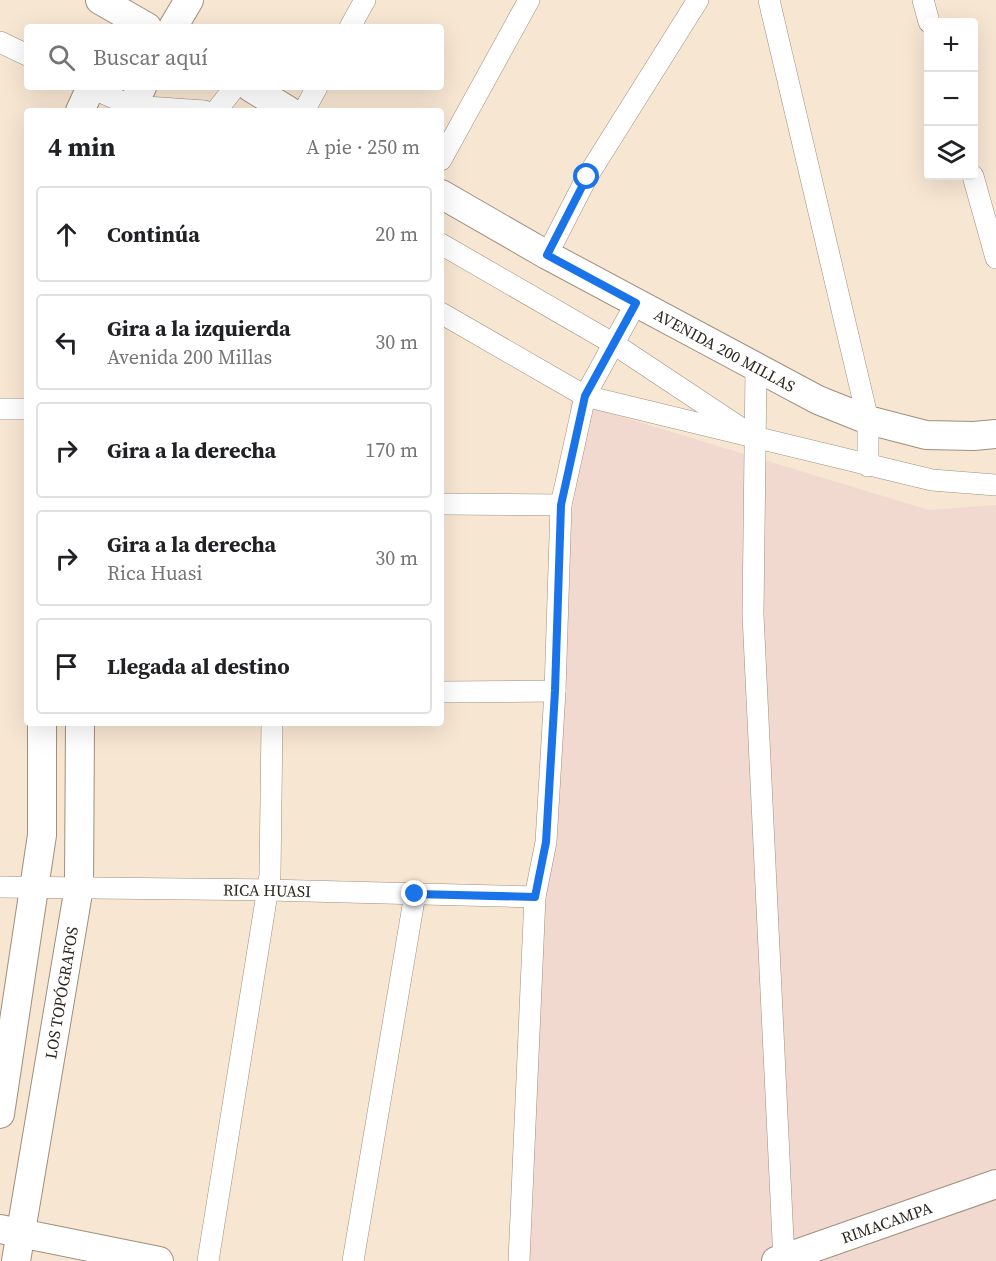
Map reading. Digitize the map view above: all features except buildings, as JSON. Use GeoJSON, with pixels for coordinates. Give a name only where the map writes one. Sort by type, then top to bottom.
{"type":"FeatureCollection","features":[{"type":"Feature","properties":{"kind":"main road"},"geometry":{"type":"LineString","coordinates":[[100,0],[138,18]]}},
{"type":"Feature","properties":{"kind":"main road"},"geometry":{"type":"LineString","coordinates":[[175,24],[189,0]]}},
{"type":"Feature","properties":{"kind":"main road"},"geometry":{"type":"LineString","coordinates":[[81,108],[89,90]]}},
{"type":"Feature","properties":{"kind":"main road"},"geometry":{"type":"LineString","coordinates":[[255,90],[284,108]]}},
{"type":"Feature","properties":{"kind":"main road","name":"AVENIDA 200 MILLAS"},"geometry":{"type":"LineString","coordinates":[[444,196],[547,255],[756,369],[818,400],[868,420],[926,435],[989,439]]}},
{"type":"Feature","properties":{"kind":"main road"},"geometry":{"type":"LineString","coordinates":[[0,1114],[42,835],[42,726]]}},
{"type":"Feature","properties":{"kind":"main road","name":"LOS TOPÓGRAFOS"},"geometry":{"type":"LineString","coordinates":[[16,1261],[11,1231],[79,887],[80,726]]}},
{"type":"Feature","properties":{"kind":"main road","name":"RIMACAMPA"},"geometry":{"type":"LineString","coordinates":[[782,1260],[996,1184]]}},
{"type":"Feature","properties":{"kind":"main road"},"geometry":{"type":"LineString","coordinates":[[11,1231],[159,1261]]}},
{"type":"Feature","properties":{"kind":"street"},"geometry":{"type":"LineString","coordinates":[[352,24],[364,0]]}},
{"type":"Feature","properties":{"kind":"street"},"geometry":{"type":"LineString","coordinates":[[444,155],[529,0]]}},
{"type":"Feature","properties":{"kind":"street"},"geometry":{"type":"LineString","coordinates":[[547,255],[587,177],[698,0]]}},
{"type":"Feature","properties":{"kind":"street"},"geometry":{"type":"LineString","coordinates":[[769,0],[868,420],[868,466]]}},
{"type":"Feature","properties":{"kind":"street"},"geometry":{"type":"LineString","coordinates":[[923,0],[928,18]]}},
{"type":"Feature","properties":{"kind":"street"},"geometry":{"type":"LineString","coordinates":[[0,42],[24,54]]}},
{"type":"Feature","properties":{"kind":"street"},"geometry":{"type":"LineString","coordinates":[[98,90],[135,104],[174,108]]}},
{"type":"Feature","properties":{"kind":"street"},"geometry":{"type":"LineString","coordinates":[[218,108],[233,90]]}},
{"type":"Feature","properties":{"kind":"street"},"geometry":{"type":"LineString","coordinates":[[306,108],[315,90]]}},
{"type":"Feature","properties":{"kind":"street"},"geometry":{"type":"LineString","coordinates":[[974,180],[996,258]]}},
{"type":"Feature","properties":{"kind":"street"},"geometry":{"type":"LineString","coordinates":[[444,246],[614,344],[754,438]]}},
{"type":"Feature","properties":{"kind":"street"},"geometry":{"type":"LineString","coordinates":[[519,1261],[535,897],[546,842],[555,691],[561,505],[585,396],[636,303]]}},
{"type":"Feature","properties":{"kind":"street"},"geometry":{"type":"LineString","coordinates":[[444,315],[585,396],[932,480],[996,485]]}},
{"type":"Feature","properties":{"kind":"street"},"geometry":{"type":"LineString","coordinates":[[756,369],[753,615],[782,1260]]}},
{"type":"Feature","properties":{"kind":"street"},"geometry":{"type":"LineString","coordinates":[[0,410],[24,409]]}},
{"type":"Feature","properties":{"kind":"street"},"geometry":{"type":"LineString","coordinates":[[444,504],[561,505]]}},
{"type":"Feature","properties":{"kind":"street"},"geometry":{"type":"LineString","coordinates":[[444,692],[555,691]]}},
{"type":"Feature","properties":{"kind":"street"},"geometry":{"type":"LineString","coordinates":[[208,1261],[270,875],[272,726]]}},
{"type":"Feature","properties":{"kind":"street","name":"RICA HUASI"},"geometry":{"type":"LineString","coordinates":[[0,887],[268,890],[535,897]]}},
{"type":"Feature","properties":{"kind":"street"},"geometry":{"type":"LineString","coordinates":[[353,1261],[415,894]]}},
{"type":"Feature","properties":{"kind":"shaded area"},"geometry":{"type":"Polygon","coordinates":[[[570,401],[929,510],[996,505],[996,1261],[524,1261],[543,904],[570,507],[570,401]]]}},
{"type":"Feature","properties":{"kind":"route"},"geometry":{"type":"LineString","coordinates":[[415,894],[535,897],[546,842],[555,691],[561,505],[585,396],[636,303],[547,255],[587,177]]}}]}
